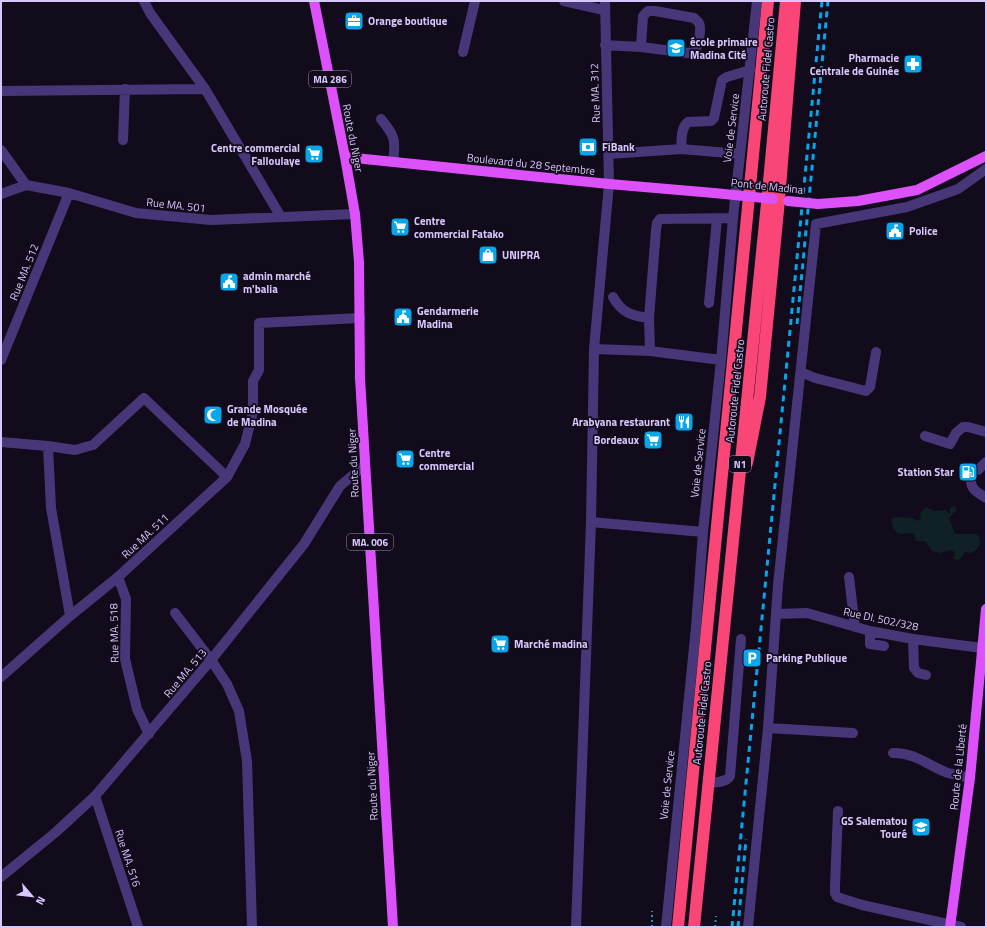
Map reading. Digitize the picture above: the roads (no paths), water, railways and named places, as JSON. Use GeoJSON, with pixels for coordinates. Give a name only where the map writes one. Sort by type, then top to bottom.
{"type":"FeatureCollection","features":[{"type":"Feature","properties":{"kind":"highway","name":"Autoroute Fidel Castro"},"geometry":{"type":"LineString","coordinates":[[678,927],[768,1]]}},
{"type":"Feature","properties":{"kind":"highway","name":"Autoroute Fidel Castro"},"geometry":{"type":"LineString","coordinates":[[694,927],[786,1]]}},
{"type":"Feature","properties":{"kind":"highway"},"geometry":{"type":"LineString","coordinates":[[732,542],[760,398],[780,200],[795,1]]}},
{"type":"Feature","properties":{"kind":"main road","name":"Route du Niger"},"geometry":{"type":"LineString","coordinates":[[314,1],[345,157],[354,214],[359,262],[360,378],[393,927]]}},
{"type":"Feature","properties":{"kind":"main road","name":"Pont de Madina"},"geometry":{"type":"LineString","coordinates":[[714,193],[818,204],[858,201],[917,190],[986,156]]}},
{"type":"Feature","properties":{"kind":"main road","name":"Boulevard du 28 Septembre"},"geometry":{"type":"LineString","coordinates":[[345,157],[609,184],[714,193]]}},
{"type":"Feature","properties":{"kind":"main road","name":"Route de la Liberté"},"geometry":{"type":"LineString","coordinates":[[950,926],[970,778],[986,610]]}},
{"type":"Feature","properties":{"kind":"street"},"geometry":{"type":"LineString","coordinates":[[144,1],[150,13],[205,89],[281,217]]}},
{"type":"Feature","properties":{"kind":"street"},"geometry":{"type":"LineString","coordinates":[[463,52],[475,1]]}},
{"type":"Feature","properties":{"kind":"street"},"geometry":{"type":"LineString","coordinates":[[564,1],[605,5]]}},
{"type":"Feature","properties":{"kind":"street","name":"Voie de Service"},"geometry":{"type":"LineString","coordinates":[[666,927],[696,627],[703,532],[721,360],[733,218],[757,1]]}},
{"type":"Feature","properties":{"kind":"street","name":"Rue MA. 312"},"geometry":{"type":"LineString","coordinates":[[576,927],[591,522],[594,349],[609,184],[605,5]]}},
{"type":"Feature","properties":{"kind":"street"},"geometry":{"type":"LineString","coordinates":[[605,45],[641,47],[688,53],[694,52],[697,47],[700,28],[699,22],[694,18],[648,11],[643,16],[641,47]]}},
{"type":"Feature","properties":{"kind":"street"},"geometry":{"type":"LineString","coordinates":[[681,149],[683,128],[685,124],[688,122],[711,121],[714,118],[722,80],[727,76],[750,70]]}},
{"type":"Feature","properties":{"kind":"street"},"geometry":{"type":"LineString","coordinates":[[123,140],[126,89]]}},
{"type":"Feature","properties":{"kind":"street"},"geometry":{"type":"LineString","coordinates":[[1,91],[205,89]]}},
{"type":"Feature","properties":{"kind":"street"},"geometry":{"type":"LineString","coordinates":[[381,119],[391,132],[396,145],[393,162]]}},
{"type":"Feature","properties":{"kind":"street"},"geometry":{"type":"LineString","coordinates":[[608,154],[681,149],[740,154]]}},
{"type":"Feature","properties":{"kind":"street"},"geometry":{"type":"LineString","coordinates":[[1,150],[26,185],[1,194]]}},
{"type":"Feature","properties":{"kind":"street"},"geometry":{"type":"LineString","coordinates":[[748,927],[768,728],[776,614],[816,224],[906,207],[958,189],[986,169]]}},
{"type":"Feature","properties":{"kind":"street","name":"Rue MA. 501"},"geometry":{"type":"LineString","coordinates":[[26,185],[69,193],[136,213],[211,220],[354,214]]}},
{"type":"Feature","properties":{"kind":"street","name":"Rue MA. 512"},"geometry":{"type":"LineString","coordinates":[[1,360],[69,193]]}},
{"type":"Feature","properties":{"kind":"street"},"geometry":{"type":"LineString","coordinates":[[650,351],[649,318],[657,223],[660,219],[733,218]]}},
{"type":"Feature","properties":{"kind":"street"},"geometry":{"type":"LineString","coordinates":[[709,303],[717,219]]}},
{"type":"Feature","properties":{"kind":"street"},"geometry":{"type":"LineString","coordinates":[[613,297],[624,312],[649,318]]}},
{"type":"Feature","properties":{"kind":"street","name":"Rue MA. 511"},"geometry":{"type":"LineString","coordinates":[[1,677],[70,616],[118,577],[227,477],[245,444],[253,412],[253,381],[259,370],[259,324],[360,318]]}},
{"type":"Feature","properties":{"kind":"street"},"geometry":{"type":"LineString","coordinates":[[594,349],[650,351],[721,360]]}},
{"type":"Feature","properties":{"kind":"street"},"geometry":{"type":"LineString","coordinates":[[801,372],[815,378],[866,391],[870,387],[876,352]]}},
{"type":"Feature","properties":{"kind":"street"},"geometry":{"type":"LineString","coordinates":[[1,442],[75,450],[93,445],[144,398],[227,477]]}},
{"type":"Feature","properties":{"kind":"street"},"geometry":{"type":"LineString","coordinates":[[925,436],[950,444],[956,433],[963,427],[986,432]]}},
{"type":"Feature","properties":{"kind":"street"},"geometry":{"type":"LineString","coordinates":[[48,446],[51,508],[70,616]]}},
{"type":"Feature","properties":{"kind":"street"},"geometry":{"type":"LineString","coordinates":[[978,470],[986,462]]}},
{"type":"Feature","properties":{"kind":"street","name":"Rue MA. 513"},"geometry":{"type":"LineString","coordinates":[[1,877],[56,832],[95,796],[211,660],[304,544],[340,486],[365,465]]}},
{"type":"Feature","properties":{"kind":"street"},"geometry":{"type":"LineString","coordinates":[[971,482],[972,487],[976,492],[986,498]]}},
{"type":"Feature","properties":{"kind":"street"},"geometry":{"type":"LineString","coordinates":[[591,522],[703,532]]}},
{"type":"Feature","properties":{"kind":"street","name":"Rue MA. 518"},"geometry":{"type":"LineString","coordinates":[[118,577],[126,599],[125,659],[137,709],[149,734]]}},
{"type":"Feature","properties":{"kind":"street"},"geometry":{"type":"LineString","coordinates":[[849,577],[855,627]]}},
{"type":"Feature","properties":{"kind":"street"},"geometry":{"type":"LineString","coordinates":[[175,613],[211,660],[227,684],[238,711],[247,761],[252,927]]}},
{"type":"Feature","properties":{"kind":"street","name":"Rue DI. 502/328"},"geometry":{"type":"LineString","coordinates":[[776,614],[807,613],[870,631],[913,639],[982,648]]}},
{"type":"Feature","properties":{"kind":"street"},"geometry":{"type":"LineString","coordinates":[[870,631],[870,644],[884,646]]}},
{"type":"Feature","properties":{"kind":"street"},"geometry":{"type":"LineString","coordinates":[[708,783],[724,781],[730,776],[741,639]]}},
{"type":"Feature","properties":{"kind":"street"},"geometry":{"type":"LineString","coordinates":[[913,639],[914,668],[918,673],[926,675]]}},
{"type":"Feature","properties":{"kind":"street"},"geometry":{"type":"LineString","coordinates":[[768,728],[853,733]]}},
{"type":"Feature","properties":{"kind":"street"},"geometry":{"type":"LineString","coordinates":[[893,753],[902,753],[917,757],[950,773],[970,778]]}},
{"type":"Feature","properties":{"kind":"street","name":"Rue MA. 516"},"geometry":{"type":"LineString","coordinates":[[95,796],[138,927]]}},
{"type":"Feature","properties":{"kind":"street"},"geometry":{"type":"LineString","coordinates":[[838,811],[834,886],[837,897],[862,905],[950,926],[961,927]]}},
{"type":"Feature","properties":{"kind":"railway"},"geometry":{"type":"LineString","coordinates":[[732,927],[822,1]]}},
{"type":"Feature","properties":{"kind":"railway"},"geometry":{"type":"LineString","coordinates":[[797,324],[828,1]]}},
{"type":"Feature","properties":{"kind":"railway"},"geometry":{"type":"LineString","coordinates":[[738,927],[746,839]]}},
{"type":"Feature","properties":{"kind":"place","name":"Orange boutique"},"geometry":{"type":"Point","coordinates":[354,21]}},
{"type":"Feature","properties":{"kind":"place","name":"école primaire Madina Cité"},"geometry":{"type":"Point","coordinates":[676,48]}},
{"type":"Feature","properties":{"kind":"place","name":"Pharmacie Centrale de Guinée"},"geometry":{"type":"Point","coordinates":[913,64]}},
{"type":"Feature","properties":{"kind":"place","name":"FiBank"},"geometry":{"type":"Point","coordinates":[588,147]}},
{"type":"Feature","properties":{"kind":"place","name":"Centre commercial Falloulaye"},"geometry":{"type":"Point","coordinates":[314,154]}},
{"type":"Feature","properties":{"kind":"place","name":"Centre commercial Fatako"},"geometry":{"type":"Point","coordinates":[400,227]}},
{"type":"Feature","properties":{"kind":"place","name":"Police"},"geometry":{"type":"Point","coordinates":[895,231]}},
{"type":"Feature","properties":{"kind":"place","name":"UNIPRA"},"geometry":{"type":"Point","coordinates":[488,255]}},
{"type":"Feature","properties":{"kind":"place","name":"admin marché m'balia"},"geometry":{"type":"Point","coordinates":[229,282]}},
{"type":"Feature","properties":{"kind":"place","name":"Gendarmerie Madina"},"geometry":{"type":"Point","coordinates":[403,317]}},
{"type":"Feature","properties":{"kind":"place","name":"Grande Mosquée de Madina"},"geometry":{"type":"Point","coordinates":[213,415]}},
{"type":"Feature","properties":{"kind":"place","name":"Arabyana restaurant"},"geometry":{"type":"Point","coordinates":[684,422]}},
{"type":"Feature","properties":{"kind":"place","name":"Bordeaux"},"geometry":{"type":"Point","coordinates":[653,440]}},
{"type":"Feature","properties":{"kind":"place","name":"Centre commercial"},"geometry":{"type":"Point","coordinates":[405,459]}},
{"type":"Feature","properties":{"kind":"place","name":"Station Star"},"geometry":{"type":"Point","coordinates":[968,472]}},
{"type":"Feature","properties":{"kind":"place","name":"Marché madina"},"geometry":{"type":"Point","coordinates":[500,644]}},
{"type":"Feature","properties":{"kind":"place","name":"Parking Publique"},"geometry":{"type":"Point","coordinates":[752,658]}},
{"type":"Feature","properties":{"kind":"place","name":"GS Salematou Touré"},"geometry":{"type":"Point","coordinates":[921,827]}}]}
